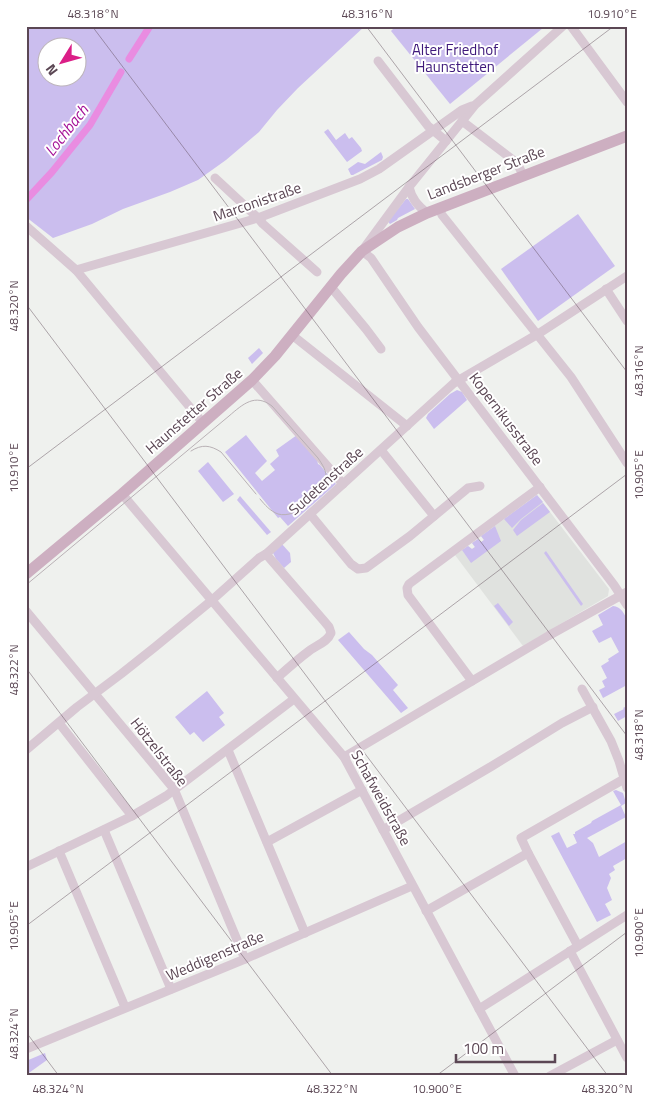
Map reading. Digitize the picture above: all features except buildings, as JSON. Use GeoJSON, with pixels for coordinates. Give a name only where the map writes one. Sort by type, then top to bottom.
{"type":"FeatureCollection","features":[{"type":"Feature","properties":{"kind":"main road","name":"Landsberger Straße"},"geometry":{"type":"LineString","coordinates":[[362,251],[398,227],[427,212],[627,136]]}},
{"type":"Feature","properties":{"kind":"main road","name":"Haunstetter Straße"},"geometry":{"type":"LineString","coordinates":[[26,574],[122,494],[252,380],[275,356],[362,251]]}},
{"type":"Feature","properties":{"kind":"street"},"geometry":{"type":"LineString","coordinates":[[362,251],[409,187],[475,105],[563,26]]}},
{"type":"Feature","properties":{"kind":"street"},"geometry":{"type":"LineString","coordinates":[[571,26],[627,102]]}},
{"type":"Feature","properties":{"kind":"street"},"geometry":{"type":"LineString","coordinates":[[378,61],[428,126],[446,141]]}},
{"type":"Feature","properties":{"kind":"street","name":"Marconistraße"},"geometry":{"type":"LineString","coordinates":[[76,270],[258,218],[370,175],[462,110],[475,105]]}},
{"type":"Feature","properties":{"kind":"street"},"geometry":{"type":"LineString","coordinates":[[462,121],[517,163],[524,175]]}},
{"type":"Feature","properties":{"kind":"street"},"geometry":{"type":"LineString","coordinates":[[215,178],[317,272]]}},
{"type":"Feature","properties":{"kind":"street"},"geometry":{"type":"LineString","coordinates":[[409,187],[415,202],[427,212]]}},
{"type":"Feature","properties":{"kind":"street"},"geometry":{"type":"LineString","coordinates":[[439,208],[442,215],[571,377],[627,463]]}},
{"type":"Feature","properties":{"kind":"street"},"geometry":{"type":"LineString","coordinates":[[27,227],[76,270],[202,423]]}},
{"type":"Feature","properties":{"kind":"street","name":"Kopernikusstraße"},"geometry":{"type":"LineString","coordinates":[[362,251],[371,258],[418,327],[624,594],[627,605]]}},
{"type":"Feature","properties":{"kind":"street","name":"Sudetenstraße"},"geometry":{"type":"LineString","coordinates":[[26,750],[211,601],[258,558],[266,554],[459,380],[538,334],[627,276]]}},
{"type":"Feature","properties":{"kind":"street"},"geometry":{"type":"LineString","coordinates":[[331,287],[381,349]]}},
{"type":"Feature","properties":{"kind":"street"},"geometry":{"type":"LineString","coordinates":[[606,289],[627,321]]}},
{"type":"Feature","properties":{"kind":"street"},"geometry":{"type":"LineString","coordinates":[[292,335],[407,426]]}},
{"type":"Feature","properties":{"kind":"street"},"geometry":{"type":"LineString","coordinates":[[252,380],[343,484]]}},
{"type":"Feature","properties":{"kind":"street"},"geometry":{"type":"LineString","coordinates":[[381,450],[434,516]]}},
{"type":"Feature","properties":{"kind":"street"},"geometry":{"type":"LineString","coordinates":[[310,514],[351,564],[358,569],[366,568],[468,488],[480,486]]}},
{"type":"Feature","properties":{"kind":"street"},"geometry":{"type":"LineString","coordinates":[[472,681],[408,595],[409,584],[540,486]]}},
{"type":"Feature","properties":{"kind":"street","name":"Schafweidstraße"},"geometry":{"type":"LineString","coordinates":[[122,494],[344,757],[412,886],[480,1008],[512,1075]]}},
{"type":"Feature","properties":{"kind":"street"},"geometry":{"type":"LineString","coordinates":[[266,554],[329,627],[331,633],[329,638],[311,648],[277,678]]}},
{"type":"Feature","properties":{"kind":"street"},"geometry":{"type":"LineString","coordinates":[[344,757],[548,636],[624,594]]}},
{"type":"Feature","properties":{"kind":"street","name":"Hötzelstraße"},"geometry":{"type":"LineString","coordinates":[[26,611],[174,789],[245,959]]}},
{"type":"Feature","properties":{"kind":"street"},"geometry":{"type":"LineString","coordinates":[[582,689],[611,741],[626,784],[521,838],[627,1058]]}},
{"type":"Feature","properties":{"kind":"street"},"geometry":{"type":"LineString","coordinates":[[26,867],[132,816],[166,796],[294,699]]}},
{"type":"Feature","properties":{"kind":"street"},"geometry":{"type":"LineString","coordinates":[[383,830],[593,706]]}},
{"type":"Feature","properties":{"kind":"street"},"geometry":{"type":"LineString","coordinates":[[59,723],[132,816]]}},
{"type":"Feature","properties":{"kind":"street"},"geometry":{"type":"LineString","coordinates":[[228,750],[305,933]]}},
{"type":"Feature","properties":{"kind":"street"},"geometry":{"type":"LineString","coordinates":[[267,842],[362,790]]}},
{"type":"Feature","properties":{"kind":"street"},"geometry":{"type":"LineString","coordinates":[[104,830],[171,989]]}},
{"type":"Feature","properties":{"kind":"street"},"geometry":{"type":"LineString","coordinates":[[59,851],[125,1007]]}},
{"type":"Feature","properties":{"kind":"street"},"geometry":{"type":"LineString","coordinates":[[426,911],[528,853]]}},
{"type":"Feature","properties":{"kind":"street","name":"Weddigenstraße"},"geometry":{"type":"LineString","coordinates":[[26,1049],[245,959],[412,886]]}},
{"type":"Feature","properties":{"kind":"street"},"geometry":{"type":"LineString","coordinates":[[480,1008],[627,915]]}},
{"type":"Feature","properties":{"kind":"street"},"geometry":{"type":"LineString","coordinates":[[550,1076],[617,1040]]}},
{"type":"Feature","properties":{"kind":"shaded area"},"geometry":{"type":"Polygon","coordinates":[[[537,495],[609,589],[608,596],[523,646],[455,555],[468,546],[472,549],[475,547],[472,543],[478,539],[481,542],[484,540],[481,536],[537,495]]]}},
{"type":"Feature","properties":{"kind":"green space"},"geometry":{"type":"Polygon","coordinates":[[[26,26],[365,26],[298,88],[259,132],[226,160],[198,180],[53,238],[26,217],[26,26]]]}},
{"type":"Feature","properties":{"kind":"green space","name":"Alter Friedhof Haunstetten"},"geometry":{"type":"Polygon","coordinates":[[[396,26],[541,26],[543,28],[450,104],[391,31],[396,26]]]}},
{"type":"Feature","properties":{"kind":"green space"},"geometry":{"type":"Polygon","coordinates":[[[328,129],[336,140],[345,133],[349,139],[352,137],[362,151],[347,162],[324,132],[328,129]]]}},
{"type":"Feature","properties":{"kind":"green space"},"geometry":{"type":"Polygon","coordinates":[[[381,152],[382,160],[351,175],[348,169],[358,162],[365,164],[381,152]]]}},
{"type":"Feature","properties":{"kind":"green space"},"geometry":{"type":"Polygon","coordinates":[[[406,199],[415,209],[390,224],[388,221],[406,199]]]}},
{"type":"Feature","properties":{"kind":"green space"},"geometry":{"type":"Polygon","coordinates":[[[578,214],[615,266],[538,321],[501,269],[578,214]]]}},
{"type":"Feature","properties":{"kind":"green space"},"geometry":{"type":"Polygon","coordinates":[[[259,348],[263,353],[252,364],[248,358],[259,348]]]}},
{"type":"Feature","properties":{"kind":"green space"},"geometry":{"type":"Polygon","coordinates":[[[457,390],[462,392],[467,400],[434,429],[426,418],[428,414],[457,390]]]}},
{"type":"Feature","properties":{"kind":"green space"},"geometry":{"type":"Polygon","coordinates":[[[246,435],[267,461],[255,473],[262,481],[275,470],[270,464],[279,456],[276,450],[297,435],[317,460],[318,464],[336,484],[288,526],[280,517],[278,518],[225,452],[246,435]]]}},
{"type":"Feature","properties":{"kind":"green space"},"geometry":{"type":"Polygon","coordinates":[[[208,462],[234,494],[223,502],[198,471],[208,462]]]}},
{"type":"Feature","properties":{"kind":"green space"},"geometry":{"type":"Polygon","coordinates":[[[537,495],[543,502],[512,528],[504,519],[537,495]]]}},
{"type":"Feature","properties":{"kind":"green space"},"geometry":{"type":"Polygon","coordinates":[[[240,496],[271,532],[267,535],[237,500],[240,496]]]}},
{"type":"Feature","properties":{"kind":"green space"},"geometry":{"type":"Polygon","coordinates":[[[543,503],[550,512],[517,536],[513,530],[521,520],[543,503]]]}},
{"type":"Feature","properties":{"kind":"green space"},"geometry":{"type":"Polygon","coordinates":[[[495,526],[501,541],[471,563],[462,550],[468,546],[472,549],[475,547],[472,543],[478,539],[481,542],[484,540],[481,536],[495,526]]]}},
{"type":"Feature","properties":{"kind":"green space"},"geometry":{"type":"Polygon","coordinates":[[[281,543],[290,553],[291,562],[284,568],[272,551],[281,543]]]}},
{"type":"Feature","properties":{"kind":"green space"},"geometry":{"type":"Polygon","coordinates":[[[546,551],[583,604],[581,606],[544,553],[546,551]]]}},
{"type":"Feature","properties":{"kind":"green space"},"geometry":{"type":"Polygon","coordinates":[[[498,603],[513,622],[509,626],[494,606],[498,603]]]}},
{"type":"Feature","properties":{"kind":"green space"},"geometry":{"type":"Polygon","coordinates":[[[613,606],[620,609],[627,619],[627,685],[603,698],[599,690],[605,687],[602,681],[607,678],[601,666],[619,652],[611,637],[599,643],[592,631],[603,625],[598,615],[613,606]]]}},
{"type":"Feature","properties":{"kind":"green space"},"geometry":{"type":"Polygon","coordinates":[[[349,632],[398,685],[393,690],[408,708],[401,713],[338,640],[349,632]]]}},
{"type":"Feature","properties":{"kind":"green space"},"geometry":{"type":"Polygon","coordinates":[[[207,691],[224,713],[219,717],[225,725],[203,742],[194,732],[190,735],[175,717],[207,691]]]}},
{"type":"Feature","properties":{"kind":"green space"},"geometry":{"type":"Polygon","coordinates":[[[627,706],[627,716],[618,721],[614,714],[627,706]]]}},
{"type":"Feature","properties":{"kind":"green space"},"geometry":{"type":"Polygon","coordinates":[[[616,790],[623,793],[626,803],[621,806],[626,817],[587,838],[593,843],[599,857],[627,841],[627,858],[613,866],[615,870],[609,874],[611,878],[607,888],[612,900],[605,904],[611,915],[597,922],[551,836],[559,832],[567,848],[577,843],[573,834],[575,832],[621,805],[613,791],[616,790]]]}},
{"type":"Feature","properties":{"kind":"green space"},"geometry":{"type":"Polygon","coordinates":[[[45,1053],[47,1060],[26,1075],[26,1061],[45,1053]]]}},
{"type":"Feature","properties":{"kind":"waterway","name":"Lochbach"},"geometry":{"type":"LineString","coordinates":[[129,59],[150,26]]}},
{"type":"Feature","properties":{"kind":"waterway","name":"Lochbach"},"geometry":{"type":"LineString","coordinates":[[26,200],[52,172],[90,125],[121,72]]}},
{"type":"Feature","properties":{"kind":"tram line"},"geometry":{"type":"LineString","coordinates":[[26,585],[234,412],[244,404],[255,400],[266,402],[272,406],[318,458],[326,473],[324,486],[320,492],[315,499],[301,510],[285,515],[278,514],[270,510],[260,499]]}},
{"type":"Feature","properties":{"kind":"tram line"},"geometry":{"type":"LineString","coordinates":[[191,451],[206,446],[221,452],[256,494]]}}]}
